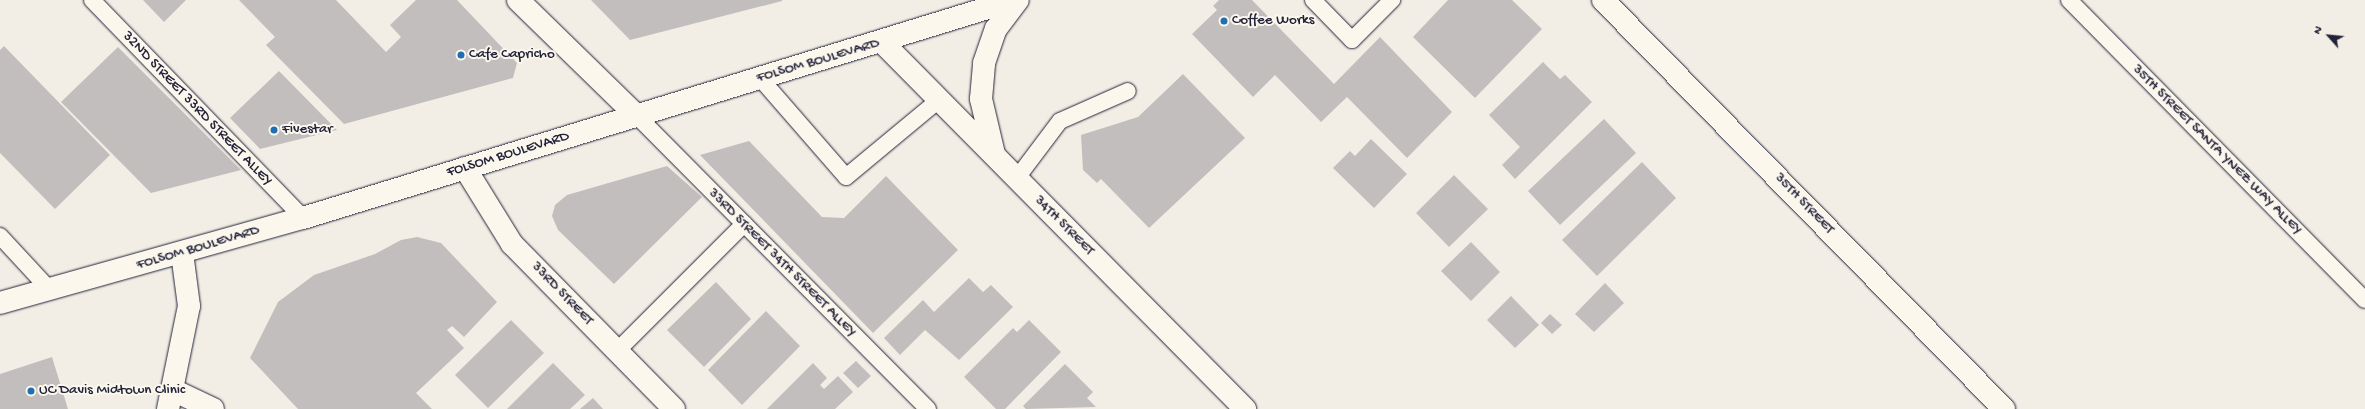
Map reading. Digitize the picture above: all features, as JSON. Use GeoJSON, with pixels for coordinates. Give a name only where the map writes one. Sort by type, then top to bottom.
{"type":"FeatureCollection","features":[{"type":"Feature","properties":{"kind":"street"},"geometry":{"type":"LineString","coordinates":[[518,0],[637,116]]}},
{"type":"Feature","properties":{"kind":"street","name":"FOLSOM BOULEVARD"},"geometry":{"type":"LineString","coordinates":[[0,303],[303,218],[760,78],[883,43],[1014,0]]}},
{"type":"Feature","properties":{"kind":"street"},"geometry":{"type":"LineString","coordinates":[[994,154],[981,99],[984,63],[996,29],[1018,0]]}},
{"type":"Feature","properties":{"kind":"street","name":"35TH STREET"},"geometry":{"type":"LineString","coordinates":[[1603,0],[2004,409]]}},
{"type":"Feature","properties":{"kind":"street","name":"34TH STREET"},"geometry":{"type":"LineString","coordinates":[[883,43],[940,99],[1244,409]]}},
{"type":"Feature","properties":{"kind":"street","name":"33RD STREET"},"geometry":{"type":"LineString","coordinates":[[465,168],[512,244],[674,409]]}},
{"type":"Feature","properties":{"kind":"street"},"geometry":{"type":"LineString","coordinates":[[182,253],[190,306],[172,400],[213,409]]}},
{"type":"Feature","properties":{"kind":"lane","name":"32ND STREET 33RD STREET ALLEY"},"geometry":{"type":"LineString","coordinates":[[92,0],[303,218]]}},
{"type":"Feature","properties":{"kind":"lane"},"geometry":{"type":"LineString","coordinates":[[1313,0],[1352,40],[1392,0]]}},
{"type":"Feature","properties":{"kind":"lane","name":"35TH STREET SANTA YNEZ WAY ALLEY"},"geometry":{"type":"LineString","coordinates":[[2069,0],[2365,300]]}},
{"type":"Feature","properties":{"kind":"lane"},"geometry":{"type":"LineString","coordinates":[[760,78],[846,177],[940,99]]}},
{"type":"Feature","properties":{"kind":"lane"},"geometry":{"type":"LineString","coordinates":[[1017,178],[1060,121],[1128,91]]}},
{"type":"Feature","properties":{"kind":"lane","name":"33RD STREET 34TH STREET ALLEY"},"geometry":{"type":"LineString","coordinates":[[637,116],[928,409]]}},
{"type":"Feature","properties":{"kind":"lane"},"geometry":{"type":"LineString","coordinates":[[617,350],[744,224]]}},
{"type":"Feature","properties":{"kind":"lane"},"geometry":{"type":"LineString","coordinates":[[0,236],[49,289]]}},
{"type":"Feature","properties":{"kind":"building"},"geometry":{"type":"Polygon","coordinates":[[[143,0],[186,0],[164,22],[143,0]]]}},
{"type":"Feature","properties":{"kind":"building"},"geometry":{"type":"Polygon","coordinates":[[[239,0],[336,0],[386,52],[401,37],[390,25],[416,0],[457,0],[517,63],[513,78],[344,124],[266,45],[275,37],[239,0]]]}},
{"type":"Feature","properties":{"kind":"building"},"geometry":{"type":"Polygon","coordinates":[[[591,0],[782,0],[782,1],[630,40],[591,0]]]}},
{"type":"Feature","properties":{"kind":"building"},"geometry":{"type":"Polygon","coordinates":[[[1219,0],[1252,0],[1334,84],[1380,37],[1452,112],[1407,158],[1347,97],[1321,122],[1275,75],[1253,97],[1192,34],[1217,10],[1213,6],[1219,0]]]}},
{"type":"Feature","properties":{"kind":"building"},"geometry":{"type":"Polygon","coordinates":[[[1448,0],[1512,0],[1542,29],[1475,98],[1413,37],[1448,0]]]}},
{"type":"Feature","properties":{"kind":"building"},"geometry":{"type":"Polygon","coordinates":[[[4,46],[110,155],[55,209],[0,153],[0,50],[4,46]]]}},
{"type":"Feature","properties":{"kind":"building"},"geometry":{"type":"Polygon","coordinates":[[[118,47],[241,170],[151,193],[61,102],[118,47]]]}},
{"type":"Feature","properties":{"kind":"building"},"geometry":{"type":"Polygon","coordinates":[[[1543,62],[1560,79],[1565,75],[1592,102],[1515,179],[1502,165],[1520,147],[1489,115],[1543,62]]]}},
{"type":"Feature","properties":{"kind":"building"},"geometry":{"type":"Polygon","coordinates":[[[279,71],[337,130],[260,149],[230,118],[279,71]]]}},
{"type":"Feature","properties":{"kind":"building"},"geometry":{"type":"Polygon","coordinates":[[[1183,74],[1245,138],[1149,228],[1101,179],[1097,183],[1083,170],[1081,135],[1138,117],[1183,74]]]}},
{"type":"Feature","properties":{"kind":"building"},"geometry":{"type":"Polygon","coordinates":[[[1604,119],[1636,153],[1560,225],[1528,191],[1604,119]]]}},
{"type":"Feature","properties":{"kind":"building"},"geometry":{"type":"Polygon","coordinates":[[[1371,139],[1407,174],[1374,208],[1333,168],[1350,151],[1355,156],[1371,139]]]}},
{"type":"Feature","properties":{"kind":"building"},"geometry":{"type":"Polygon","coordinates":[[[749,141],[822,217],[844,218],[886,176],[958,250],[873,333],[700,155],[749,141]]]}},
{"type":"Feature","properties":{"kind":"building"},"geometry":{"type":"Polygon","coordinates":[[[1642,162],[1676,198],[1597,276],[1562,240],[1642,162]]]}},
{"type":"Feature","properties":{"kind":"building"},"geometry":{"type":"Polygon","coordinates":[[[667,166],[702,197],[614,284],[558,230],[552,216],[555,205],[567,195],[667,166]]]}},
{"type":"Feature","properties":{"kind":"building"},"geometry":{"type":"Polygon","coordinates":[[[1454,175],[1488,209],[1449,247],[1416,213],[1454,175]]]}},
{"type":"Feature","properties":{"kind":"building"},"geometry":{"type":"Polygon","coordinates":[[[417,237],[441,243],[497,302],[464,337],[452,326],[447,330],[464,348],[416,393],[432,409],[298,409],[250,358],[278,302],[314,275],[375,254],[401,240],[417,237]]]}},
{"type":"Feature","properties":{"kind":"building"},"geometry":{"type":"Polygon","coordinates":[[[1471,242],[1500,272],[1471,301],[1441,271],[1471,242]]]}},
{"type":"Feature","properties":{"kind":"building"},"geometry":{"type":"Polygon","coordinates":[[[969,278],[983,292],[991,285],[1013,307],[959,360],[925,330],[900,355],[884,338],[923,300],[934,312],[969,278]]]}},
{"type":"Feature","properties":{"kind":"building"},"geometry":{"type":"Polygon","coordinates":[[[716,282],[751,319],[704,367],[667,330],[716,282]]]}},
{"type":"Feature","properties":{"kind":"building"},"geometry":{"type":"Polygon","coordinates":[[[1605,283],[1624,303],[1594,332],[1575,314],[1605,283]]]}},
{"type":"Feature","properties":{"kind":"building"},"geometry":{"type":"Polygon","coordinates":[[[1511,296],[1539,325],[1515,348],[1487,320],[1511,296]]]}},
{"type":"Feature","properties":{"kind":"building"},"geometry":{"type":"Polygon","coordinates":[[[766,311],[800,346],[742,405],[708,370],[766,311]]]}},
{"type":"Feature","properties":{"kind":"building"},"geometry":{"type":"Polygon","coordinates":[[[1550,314],[1562,325],[1552,334],[1541,323],[1550,314]]]}},
{"type":"Feature","properties":{"kind":"building"},"geometry":{"type":"Polygon","coordinates":[[[511,320],[544,353],[488,408],[455,375],[511,320]]]}},
{"type":"Feature","properties":{"kind":"building"},"geometry":{"type":"Polygon","coordinates":[[[1029,320],[1061,352],[1005,409],[996,409],[964,377],[1013,328],[1017,332],[1029,320]]]}},
{"type":"Feature","properties":{"kind":"building","name":"UC Davis Midtown Clinic"},"geometry":{"type":"Polygon","coordinates":[[[52,357],[68,409],[0,409],[0,374],[52,357]]]}},
{"type":"Feature","properties":{"kind":"building"},"geometry":{"type":"Polygon","coordinates":[[[856,361],[871,376],[858,388],[843,373],[856,361]]]}},
{"type":"Feature","properties":{"kind":"building"},"geometry":{"type":"Polygon","coordinates":[[[553,363],[585,395],[570,409],[507,409],[553,363]]]}},
{"type":"Feature","properties":{"kind":"building"},"geometry":{"type":"Polygon","coordinates":[[[813,363],[827,378],[820,385],[824,389],[838,376],[853,392],[835,409],[767,409],[813,363]]]}},
{"type":"Feature","properties":{"kind":"building"},"geometry":{"type":"Polygon","coordinates":[[[1065,364],[1093,392],[1087,398],[1096,407],[1026,409],[1023,406],[1065,364]]]}},
{"type":"Feature","properties":{"kind":"building"},"geometry":{"type":"Polygon","coordinates":[[[593,398],[603,409],[580,409],[593,398]]]}},
{"type":"Feature","properties":{"kind":"place","name":"Coffee Works"},"geometry":{"type":"Point","coordinates":[1224,21]}},
{"type":"Feature","properties":{"kind":"place","name":"Cafe Capricho"},"geometry":{"type":"Point","coordinates":[461,55]}},
{"type":"Feature","properties":{"kind":"place","name":"Fivestar"},"geometry":{"type":"Point","coordinates":[274,130]}},
{"type":"Feature","properties":{"kind":"place","name":"UC Davis Midtown Clinic"},"geometry":{"type":"Point","coordinates":[31,391]}}]}
